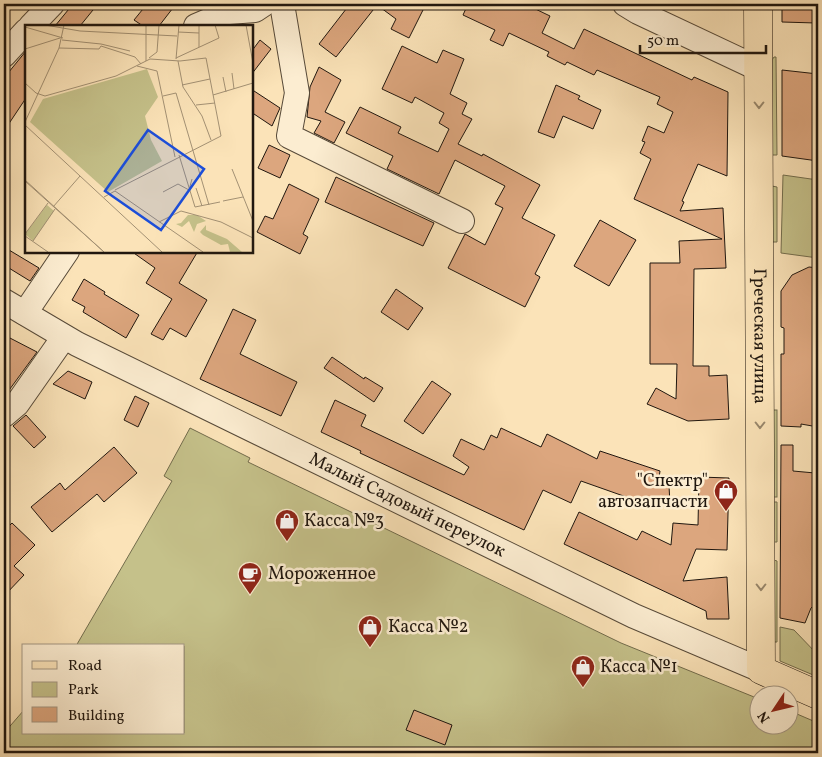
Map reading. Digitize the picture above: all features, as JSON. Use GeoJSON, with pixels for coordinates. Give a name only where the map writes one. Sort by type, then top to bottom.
{"type":"FeatureCollection","features":[{"type":"Feature","properties":{"kind":"main road","name":"Греческая улица"},"geometry":{"type":"LineString","coordinates":[[758,4],[761,670]]}},
{"type":"Feature","properties":{"kind":"main road","name":"Малый Садовый переулок"},"geometry":{"type":"LineString","coordinates":[[761,670],[818,695]]}},
{"type":"Feature","properties":{"kind":"street"},"geometry":{"type":"LineString","coordinates":[[32,25],[52,4]]}},
{"type":"Feature","properties":{"kind":"street"},"geometry":{"type":"LineString","coordinates":[[198,25],[228,12],[255,10],[264,4]]}},
{"type":"Feature","properties":{"kind":"street"},"geometry":{"type":"LineString","coordinates":[[252,29],[272,4]]}},
{"type":"Feature","properties":{"kind":"street"},"geometry":{"type":"LineString","coordinates":[[282,4],[297,94],[289,136],[462,221]]}},
{"type":"Feature","properties":{"kind":"street"},"geometry":{"type":"LineString","coordinates":[[625,4],[638,12],[759,69]]}},
{"type":"Feature","properties":{"kind":"street"},"geometry":{"type":"LineString","coordinates":[[4,55],[25,32]]}},
{"type":"Feature","properties":{"kind":"street"},"geometry":{"type":"LineString","coordinates":[[24,313],[66,252]]}},
{"type":"Feature","properties":{"kind":"street","name":"Малый Садовый переулок"},"geometry":{"type":"LineString","coordinates":[[4,301],[64,337],[634,616],[761,670]]}},
{"type":"Feature","properties":{"kind":"street"},"geometry":{"type":"LineString","coordinates":[[4,415],[17,404],[64,337]]}},
{"type":"Feature","properties":{"kind":"green space"},"geometry":{"type":"Polygon","coordinates":[[[776,57],[777,155],[772,155],[772,60],[776,57]]]}},
{"type":"Feature","properties":{"kind":"green space"},"geometry":{"type":"Polygon","coordinates":[[[783,175],[818,180],[818,258],[781,253],[783,175]]]}},
{"type":"Feature","properties":{"kind":"green space"},"geometry":{"type":"Polygon","coordinates":[[[772,186],[777,187],[777,242],[772,242],[772,186]]]}},
{"type":"Feature","properties":{"kind":"green space"},"geometry":{"type":"Polygon","coordinates":[[[773,410],[777,410],[777,497],[773,497],[773,410]]]}},
{"type":"Feature","properties":{"kind":"green space"},"geometry":{"type":"Polygon","coordinates":[[[190,428],[250,458],[248,462],[621,643],[750,695],[750,734],[800,734],[800,715],[818,723],[816,747],[818,753],[4,753],[4,733],[22,712],[22,734],[185,734],[185,644],[77,644],[172,481],[164,476],[190,428]]]}},
{"type":"Feature","properties":{"kind":"green space"},"geometry":{"type":"Polygon","coordinates":[[[773,502],[777,502],[777,542],[774,542],[773,502]]]}},
{"type":"Feature","properties":{"kind":"green space"},"geometry":{"type":"Polygon","coordinates":[[[774,560],[777,561],[777,642],[774,642],[774,560]]]}},
{"type":"Feature","properties":{"kind":"green space"},"geometry":{"type":"Polygon","coordinates":[[[780,627],[794,630],[818,655],[818,677],[780,661],[780,627]]]}},
{"type":"Feature","properties":{"kind":"building"},"geometry":{"type":"Polygon","coordinates":[[[73,4],[85,4],[93,10],[81,25],[56,25],[73,4]]]}},
{"type":"Feature","properties":{"kind":"building"},"geometry":{"type":"Polygon","coordinates":[[[147,4],[176,4],[160,25],[142,25],[134,20],[147,4]]]}},
{"type":"Feature","properties":{"kind":"building"},"geometry":{"type":"Polygon","coordinates":[[[350,4],[426,4],[409,38],[391,29],[396,19],[377,5],[336,57],[319,44],[350,4]]]}},
{"type":"Feature","properties":{"kind":"building"},"geometry":{"type":"Polygon","coordinates":[[[468,4],[525,4],[550,16],[542,33],[574,49],[584,29],[692,80],[694,77],[728,92],[727,176],[698,164],[682,201],[684,202],[680,211],[723,208],[726,268],[694,269],[693,366],[709,366],[709,376],[727,375],[729,419],[688,421],[647,404],[656,388],[676,399],[677,364],[650,364],[650,263],[680,263],[679,241],[722,239],[634,199],[651,159],[640,153],[645,142],[642,141],[648,126],[664,133],[673,112],[657,104],[660,97],[597,70],[594,75],[567,62],[565,65],[547,56],[549,52],[509,33],[503,46],[490,40],[495,30],[463,15],[468,4]]]}},
{"type":"Feature","properties":{"kind":"building"},"geometry":{"type":"Polygon","coordinates":[[[782,4],[816,4],[816,23],[782,22],[782,4]]]}},
{"type":"Feature","properties":{"kind":"building"},"geometry":{"type":"Polygon","coordinates":[[[260,40],[271,49],[252,74],[252,51],[260,40]]]}},
{"type":"Feature","properties":{"kind":"building"},"geometry":{"type":"Polygon","coordinates":[[[402,46],[437,63],[443,50],[464,59],[450,94],[467,103],[462,114],[472,119],[458,144],[482,156],[483,154],[540,185],[522,218],[555,235],[535,274],[540,277],[525,307],[448,268],[465,234],[485,245],[503,208],[495,204],[505,186],[455,160],[439,194],[387,169],[393,156],[346,133],[360,107],[401,127],[398,133],[438,152],[449,129],[439,123],[444,113],[415,97],[412,103],[382,89],[402,46]]]}},
{"type":"Feature","properties":{"kind":"building"},"geometry":{"type":"Polygon","coordinates":[[[25,52],[25,100],[4,131],[4,78],[25,52]]]}},
{"type":"Feature","properties":{"kind":"building"},"geometry":{"type":"Polygon","coordinates":[[[319,67],[341,80],[325,112],[345,122],[334,143],[314,133],[321,121],[307,117],[310,87],[319,67]]]}},
{"type":"Feature","properties":{"kind":"building"},"geometry":{"type":"Polygon","coordinates":[[[782,70],[818,74],[818,161],[782,156],[782,70]]]}},
{"type":"Feature","properties":{"kind":"building"},"geometry":{"type":"Polygon","coordinates":[[[556,85],[580,96],[578,99],[601,110],[593,129],[563,116],[554,138],[538,132],[556,85]]]}},
{"type":"Feature","properties":{"kind":"building"},"geometry":{"type":"Polygon","coordinates":[[[252,90],[280,108],[272,126],[252,113],[252,90]]]}},
{"type":"Feature","properties":{"kind":"building"},"geometry":{"type":"Polygon","coordinates":[[[269,145],[290,155],[280,178],[258,168],[269,145]]]}},
{"type":"Feature","properties":{"kind":"building"},"geometry":{"type":"Polygon","coordinates":[[[336,177],[434,223],[423,246],[325,202],[336,177]]]}},
{"type":"Feature","properties":{"kind":"building"},"geometry":{"type":"Polygon","coordinates":[[[289,184],[319,199],[303,234],[308,237],[300,254],[257,232],[265,216],[273,219],[289,184]]]}},
{"type":"Feature","properties":{"kind":"building"},"geometry":{"type":"Polygon","coordinates":[[[600,220],[636,240],[609,286],[574,266],[600,220]]]}},
{"type":"Feature","properties":{"kind":"building"},"geometry":{"type":"Polygon","coordinates":[[[4,247],[39,268],[30,281],[4,265],[4,247]]]}},
{"type":"Feature","properties":{"kind":"building"},"geometry":{"type":"Polygon","coordinates":[[[132,252],[197,252],[179,283],[207,300],[186,337],[170,328],[163,340],[151,334],[172,299],[146,283],[155,268],[132,252]]]}},
{"type":"Feature","properties":{"kind":"building"},"geometry":{"type":"Polygon","coordinates":[[[809,267],[818,268],[818,427],[801,424],[801,427],[781,426],[781,354],[784,354],[784,328],[781,327],[781,291],[792,275],[809,267]]]}},
{"type":"Feature","properties":{"kind":"building"},"geometry":{"type":"Polygon","coordinates":[[[84,279],[105,292],[104,294],[139,315],[126,338],[83,312],[85,307],[72,300],[84,279]]]}},
{"type":"Feature","properties":{"kind":"building"},"geometry":{"type":"Polygon","coordinates":[[[396,289],[423,308],[408,330],[381,312],[396,289]]]}},
{"type":"Feature","properties":{"kind":"building"},"geometry":{"type":"Polygon","coordinates":[[[233,309],[256,320],[240,354],[297,382],[281,416],[200,379],[233,309]]]}},
{"type":"Feature","properties":{"kind":"building"},"geometry":{"type":"Polygon","coordinates":[[[8,337],[37,352],[4,397],[4,347],[8,337]]]}},
{"type":"Feature","properties":{"kind":"building"},"geometry":{"type":"Polygon","coordinates":[[[332,357],[364,379],[365,377],[383,388],[374,402],[324,368],[332,357]]]}},
{"type":"Feature","properties":{"kind":"building"},"geometry":{"type":"Polygon","coordinates":[[[68,371],[92,382],[85,399],[53,384],[68,371]]]}},
{"type":"Feature","properties":{"kind":"building"},"geometry":{"type":"Polygon","coordinates":[[[432,381],[451,394],[423,434],[404,421],[432,381]]]}},
{"type":"Feature","properties":{"kind":"building"},"geometry":{"type":"Polygon","coordinates":[[[135,396],[149,403],[138,427],[124,420],[135,396]]]}},
{"type":"Feature","properties":{"kind":"building"},"geometry":{"type":"Polygon","coordinates":[[[335,400],[366,415],[361,426],[464,475],[469,467],[453,456],[461,439],[484,450],[491,435],[497,438],[501,428],[541,447],[547,434],[597,459],[600,451],[660,471],[658,485],[669,486],[670,504],[649,505],[581,481],[571,503],[543,490],[524,530],[360,453],[361,451],[321,432],[335,400]]]}},
{"type":"Feature","properties":{"kind":"building"},"geometry":{"type":"Polygon","coordinates":[[[26,415],[46,437],[34,448],[13,426],[26,415]]]}},
{"type":"Feature","properties":{"kind":"building"},"geometry":{"type":"Polygon","coordinates":[[[781,445],[793,445],[793,471],[815,473],[815,493],[818,493],[818,601],[811,608],[805,623],[780,618],[781,445]]]}},
{"type":"Feature","properties":{"kind":"building"},"geometry":{"type":"Polygon","coordinates":[[[114,447],[137,473],[104,502],[97,494],[52,532],[31,507],[60,483],[65,490],[114,447]]]}},
{"type":"Feature","properties":{"kind":"building"},"geometry":{"type":"Polygon","coordinates":[[[699,477],[729,478],[727,550],[696,549],[683,581],[727,577],[729,619],[707,619],[706,611],[564,544],[579,512],[637,540],[642,531],[671,545],[673,523],[698,525],[699,477]]]}},
{"type":"Feature","properties":{"kind":"building"},"geometry":{"type":"Polygon","coordinates":[[[12,523],[35,545],[14,566],[24,575],[4,596],[4,531],[12,523]]]}},
{"type":"Feature","properties":{"kind":"building"},"geometry":{"type":"Polygon","coordinates":[[[414,710],[452,725],[445,745],[406,730],[414,710]]]}},
{"type":"Feature","properties":{"kind":"place","name":"\"Спектр\" автозапчасти"},"geometry":{"type":"Point","coordinates":[726,512]}},
{"type":"Feature","properties":{"kind":"place","name":"Касса №3"},"geometry":{"type":"Point","coordinates":[287,542]}},
{"type":"Feature","properties":{"kind":"place","name":"Мороженное"},"geometry":{"type":"Point","coordinates":[250,595]}},
{"type":"Feature","properties":{"kind":"place","name":"Касса №2"},"geometry":{"type":"Point","coordinates":[370,648]}},
{"type":"Feature","properties":{"kind":"place","name":"Касса №1"},"geometry":{"type":"Point","coordinates":[583,688]}}]}
